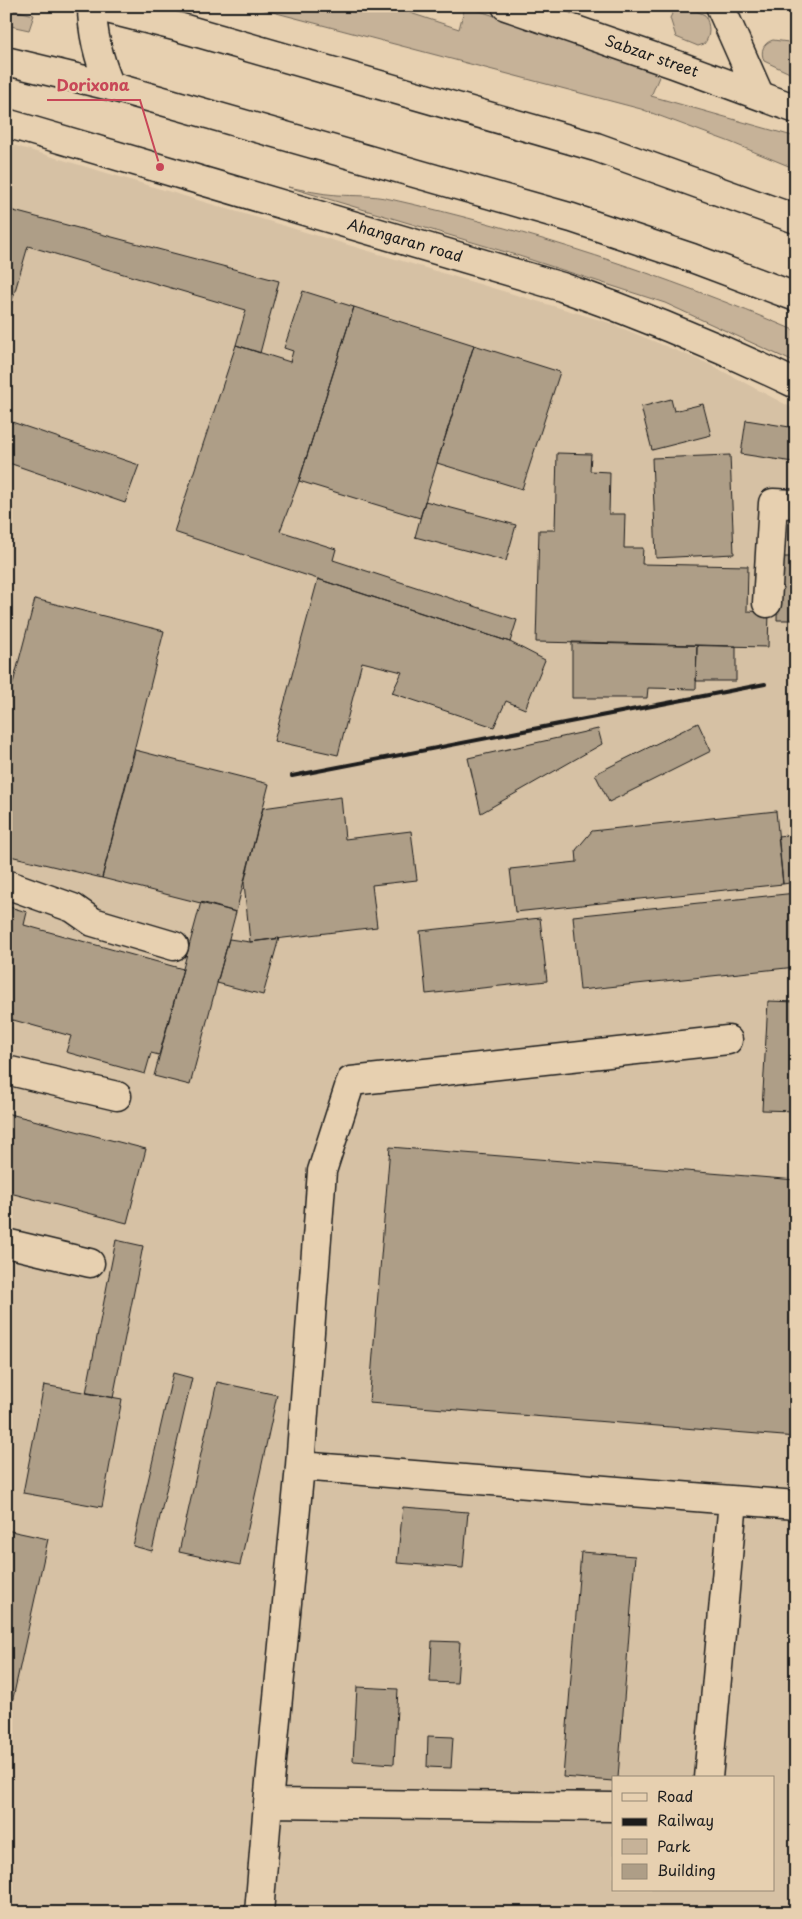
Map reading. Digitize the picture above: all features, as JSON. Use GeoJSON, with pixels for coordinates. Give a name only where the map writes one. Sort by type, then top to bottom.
{"type":"FeatureCollection","features":[{"type":"Feature","properties":{"kind":"main road"},"geometry":{"type":"LineString","coordinates":[[110,86],[95,44],[92,25],[93,6],[178,27],[596,147],[796,219]]}},
{"type":"Feature","properties":{"kind":"main road","name":"Sabzar street"},"geometry":{"type":"LineString","coordinates":[[506,6],[759,94],[796,109]]}},
{"type":"Feature","properties":{"kind":"main road"},"geometry":{"type":"LineString","coordinates":[[720,6],[759,94]]}},
{"type":"Feature","properties":{"kind":"main road"},"geometry":{"type":"LineString","coordinates":[[6,61],[110,86],[572,218],[692,258],[796,296]]}},
{"type":"Feature","properties":{"kind":"main road","name":"Ahangaran road"},"geometry":{"type":"LineString","coordinates":[[6,123],[562,287],[618,306],[676,329],[796,384]]}},
{"type":"Feature","properties":{"kind":"main road"},"geometry":{"type":"LineString","coordinates":[[767,603],[773,503],[796,504]]}},
{"type":"Feature","properties":{"kind":"main road"},"geometry":{"type":"LineString","coordinates":[[6,884],[73,908],[93,922],[174,946]]}},
{"type":"Feature","properties":{"kind":"main road"},"geometry":{"type":"LineString","coordinates":[[259,1913],[300,1466],[322,1172],[351,1081],[728,1040]]}},
{"type":"Feature","properties":{"kind":"main road"},"geometry":{"type":"LineString","coordinates":[[6,1070],[117,1096]]}},
{"type":"Feature","properties":{"kind":"main road"},"geometry":{"type":"LineString","coordinates":[[6,1244],[90,1263]]}},
{"type":"Feature","properties":{"kind":"main road"},"geometry":{"type":"LineString","coordinates":[[300,1466],[796,1505]]}},
{"type":"Feature","properties":{"kind":"main road"},"geometry":{"type":"LineString","coordinates":[[708,1776],[733,1501]]}},
{"type":"Feature","properties":{"kind":"main road"},"geometry":{"type":"LineString","coordinates":[[268,1802],[612,1807]]}},
{"type":"Feature","properties":{"kind":"shaded area"},"geometry":{"type":"Polygon","coordinates":[[[6,143],[607,322],[709,364],[796,410],[796,1913],[6,1913],[6,143]]]}},
{"type":"Feature","properties":{"kind":"green space"},"geometry":{"type":"Polygon","coordinates":[[[250,6],[389,6],[459,29],[465,6],[661,72],[651,96],[796,137],[796,169],[641,109],[250,6]]]}},
{"type":"Feature","properties":{"kind":"green space"},"geometry":{"type":"Polygon","coordinates":[[[676,6],[694,10],[705,15],[709,30],[708,38],[704,44],[698,46],[676,37],[670,18],[676,6]]]}},
{"type":"Feature","properties":{"kind":"green space"},"geometry":{"type":"Polygon","coordinates":[[[6,8],[34,15],[29,30],[6,25],[6,8]]]}},
{"type":"Feature","properties":{"kind":"green space"},"geometry":{"type":"Polygon","coordinates":[[[773,40],[796,43],[796,76],[764,61],[763,48],[773,40]]]}},
{"type":"Feature","properties":{"kind":"green space"},"geometry":{"type":"Polygon","coordinates":[[[288,187],[312,192],[383,198],[442,211],[545,240],[646,273],[697,291],[796,331],[796,363],[665,303],[519,256],[288,187]]]}},
{"type":"Feature","properties":{"kind":"building"},"geometry":{"type":"Polygon","coordinates":[[[6,209],[279,281],[260,353],[236,345],[246,310],[28,246],[6,322],[6,209]]]}},
{"type":"Feature","properties":{"kind":"building"},"geometry":{"type":"Polygon","coordinates":[[[303,291],[354,307],[299,481],[280,531],[336,549],[333,560],[517,620],[510,642],[174,532],[236,345],[290,362],[293,351],[284,348],[303,291]]]}},
{"type":"Feature","properties":{"kind":"building"},"geometry":{"type":"Polygon","coordinates":[[[354,307],[474,345],[420,518],[299,481],[354,307]]]}},
{"type":"Feature","properties":{"kind":"building"},"geometry":{"type":"Polygon","coordinates":[[[474,345],[560,372],[522,489],[437,463],[474,345]]]}},
{"type":"Feature","properties":{"kind":"building"},"geometry":{"type":"Polygon","coordinates":[[[671,399],[674,411],[703,404],[711,435],[652,450],[641,407],[671,399]]]}},
{"type":"Feature","properties":{"kind":"building"},"geometry":{"type":"Polygon","coordinates":[[[6,420],[139,465],[125,503],[6,462],[6,420]]]}},
{"type":"Feature","properties":{"kind":"building"},"geometry":{"type":"Polygon","coordinates":[[[746,420],[796,428],[796,448],[793,462],[741,454],[746,420]]]}},
{"type":"Feature","properties":{"kind":"building"},"geometry":{"type":"Polygon","coordinates":[[[557,453],[591,454],[590,471],[610,472],[609,514],[625,514],[624,548],[643,548],[642,564],[748,566],[747,611],[769,612],[768,647],[536,642],[539,530],[555,530],[557,453]]]}},
{"type":"Feature","properties":{"kind":"building"},"geometry":{"type":"Polygon","coordinates":[[[730,455],[734,554],[656,558],[652,458],[730,455]]]}},
{"type":"Feature","properties":{"kind":"building"},"geometry":{"type":"Polygon","coordinates":[[[425,501],[516,525],[506,561],[415,537],[425,501]]]}},
{"type":"Feature","properties":{"kind":"building"},"geometry":{"type":"Polygon","coordinates":[[[778,557],[796,557],[796,620],[777,620],[778,557]]]}},
{"type":"Feature","properties":{"kind":"building"},"geometry":{"type":"Polygon","coordinates":[[[318,579],[510,642],[545,660],[525,709],[506,701],[494,727],[392,693],[402,672],[362,662],[338,755],[274,741],[318,579]]]}},
{"type":"Feature","properties":{"kind":"building"},"geometry":{"type":"Polygon","coordinates":[[[35,599],[164,631],[102,878],[6,855],[6,710],[35,599]]]}},
{"type":"Feature","properties":{"kind":"building"},"geometry":{"type":"Polygon","coordinates":[[[572,642],[697,645],[696,689],[648,688],[647,698],[572,698],[572,642]]]}},
{"type":"Feature","properties":{"kind":"building"},"geometry":{"type":"Polygon","coordinates":[[[697,645],[736,646],[736,681],[696,681],[697,645]]]}},
{"type":"Feature","properties":{"kind":"building"},"geometry":{"type":"Polygon","coordinates":[[[698,723],[711,751],[609,802],[595,774],[698,723]]]}},
{"type":"Feature","properties":{"kind":"building"},"geometry":{"type":"Polygon","coordinates":[[[598,729],[602,744],[481,813],[468,758],[598,729]]]}},
{"type":"Feature","properties":{"kind":"building"},"geometry":{"type":"Polygon","coordinates":[[[135,750],[269,784],[236,912],[102,878],[135,750]]]}},
{"type":"Feature","properties":{"kind":"building"},"geometry":{"type":"Polygon","coordinates":[[[341,797],[345,839],[411,831],[417,880],[372,885],[377,927],[250,942],[244,883],[263,808],[341,797]]]}},
{"type":"Feature","properties":{"kind":"building"},"geometry":{"type":"Polygon","coordinates":[[[776,811],[783,884],[515,912],[510,869],[577,862],[576,850],[592,831],[776,811]]]}},
{"type":"Feature","properties":{"kind":"building"},"geometry":{"type":"Polygon","coordinates":[[[796,834],[796,882],[783,884],[778,836],[796,834]]]}},
{"type":"Feature","properties":{"kind":"building"},"geometry":{"type":"Polygon","coordinates":[[[796,893],[796,967],[580,990],[573,916],[796,893]]]}},
{"type":"Feature","properties":{"kind":"building"},"geometry":{"type":"Polygon","coordinates":[[[201,902],[236,912],[190,1085],[154,1076],[201,902]]]}},
{"type":"Feature","properties":{"kind":"building"},"geometry":{"type":"Polygon","coordinates":[[[6,906],[27,912],[24,925],[183,969],[159,1055],[151,1053],[145,1074],[66,1052],[71,1036],[6,1018],[6,906]]]}},
{"type":"Feature","properties":{"kind":"building"},"geometry":{"type":"Polygon","coordinates":[[[540,918],[547,981],[426,994],[420,931],[540,918]]]}},
{"type":"Feature","properties":{"kind":"building"},"geometry":{"type":"Polygon","coordinates":[[[279,938],[263,995],[217,983],[229,939],[250,942],[279,938]]]}},
{"type":"Feature","properties":{"kind":"building"},"geometry":{"type":"Polygon","coordinates":[[[768,1001],[796,1002],[796,1111],[762,1110],[768,1001]]]}},
{"type":"Feature","properties":{"kind":"building"},"geometry":{"type":"Polygon","coordinates":[[[6,1113],[146,1149],[127,1223],[6,1192],[6,1113]]]}},
{"type":"Feature","properties":{"kind":"building"},"geometry":{"type":"Polygon","coordinates":[[[390,1147],[796,1180],[796,1437],[369,1403],[390,1147]]]}},
{"type":"Feature","properties":{"kind":"building"},"geometry":{"type":"Polygon","coordinates":[[[116,1240],[143,1246],[113,1398],[86,1393],[116,1240]]]}},
{"type":"Feature","properties":{"kind":"building"},"geometry":{"type":"Polygon","coordinates":[[[173,1373],[192,1378],[152,1551],[133,1546],[173,1373]]]}},
{"type":"Feature","properties":{"kind":"building"},"geometry":{"type":"Polygon","coordinates":[[[217,1382],[277,1395],[240,1565],[179,1552],[217,1382]]]}},
{"type":"Feature","properties":{"kind":"building"},"geometry":{"type":"Polygon","coordinates":[[[44,1385],[122,1399],[102,1507],[23,1493],[44,1385]]]}},
{"type":"Feature","properties":{"kind":"building"},"geometry":{"type":"Polygon","coordinates":[[[403,1507],[468,1512],[463,1568],[397,1563],[403,1507]]]}},
{"type":"Feature","properties":{"kind":"building"},"geometry":{"type":"Polygon","coordinates":[[[6,1530],[48,1539],[6,1730],[6,1530]]]}},
{"type":"Feature","properties":{"kind":"building"},"geometry":{"type":"Polygon","coordinates":[[[581,1552],[635,1556],[618,1776],[612,1776],[612,1781],[563,1777],[581,1552]]]}},
{"type":"Feature","properties":{"kind":"building"},"geometry":{"type":"Polygon","coordinates":[[[432,1641],[460,1642],[457,1683],[430,1682],[432,1641]]]}},
{"type":"Feature","properties":{"kind":"building"},"geometry":{"type":"Polygon","coordinates":[[[357,1687],[398,1689],[394,1764],[353,1761],[357,1687]]]}},
{"type":"Feature","properties":{"kind":"building"},"geometry":{"type":"Polygon","coordinates":[[[428,1736],[453,1737],[451,1768],[427,1767],[428,1736]]]}},
{"type":"Feature","properties":{"kind":"railway"},"geometry":{"type":"LineString","coordinates":[[292,776],[765,684]]}},
{"type":"Feature","properties":{"kind":"place","name":"Dorixona"},"geometry":{"type":"Point","coordinates":[160,167]}}]}
